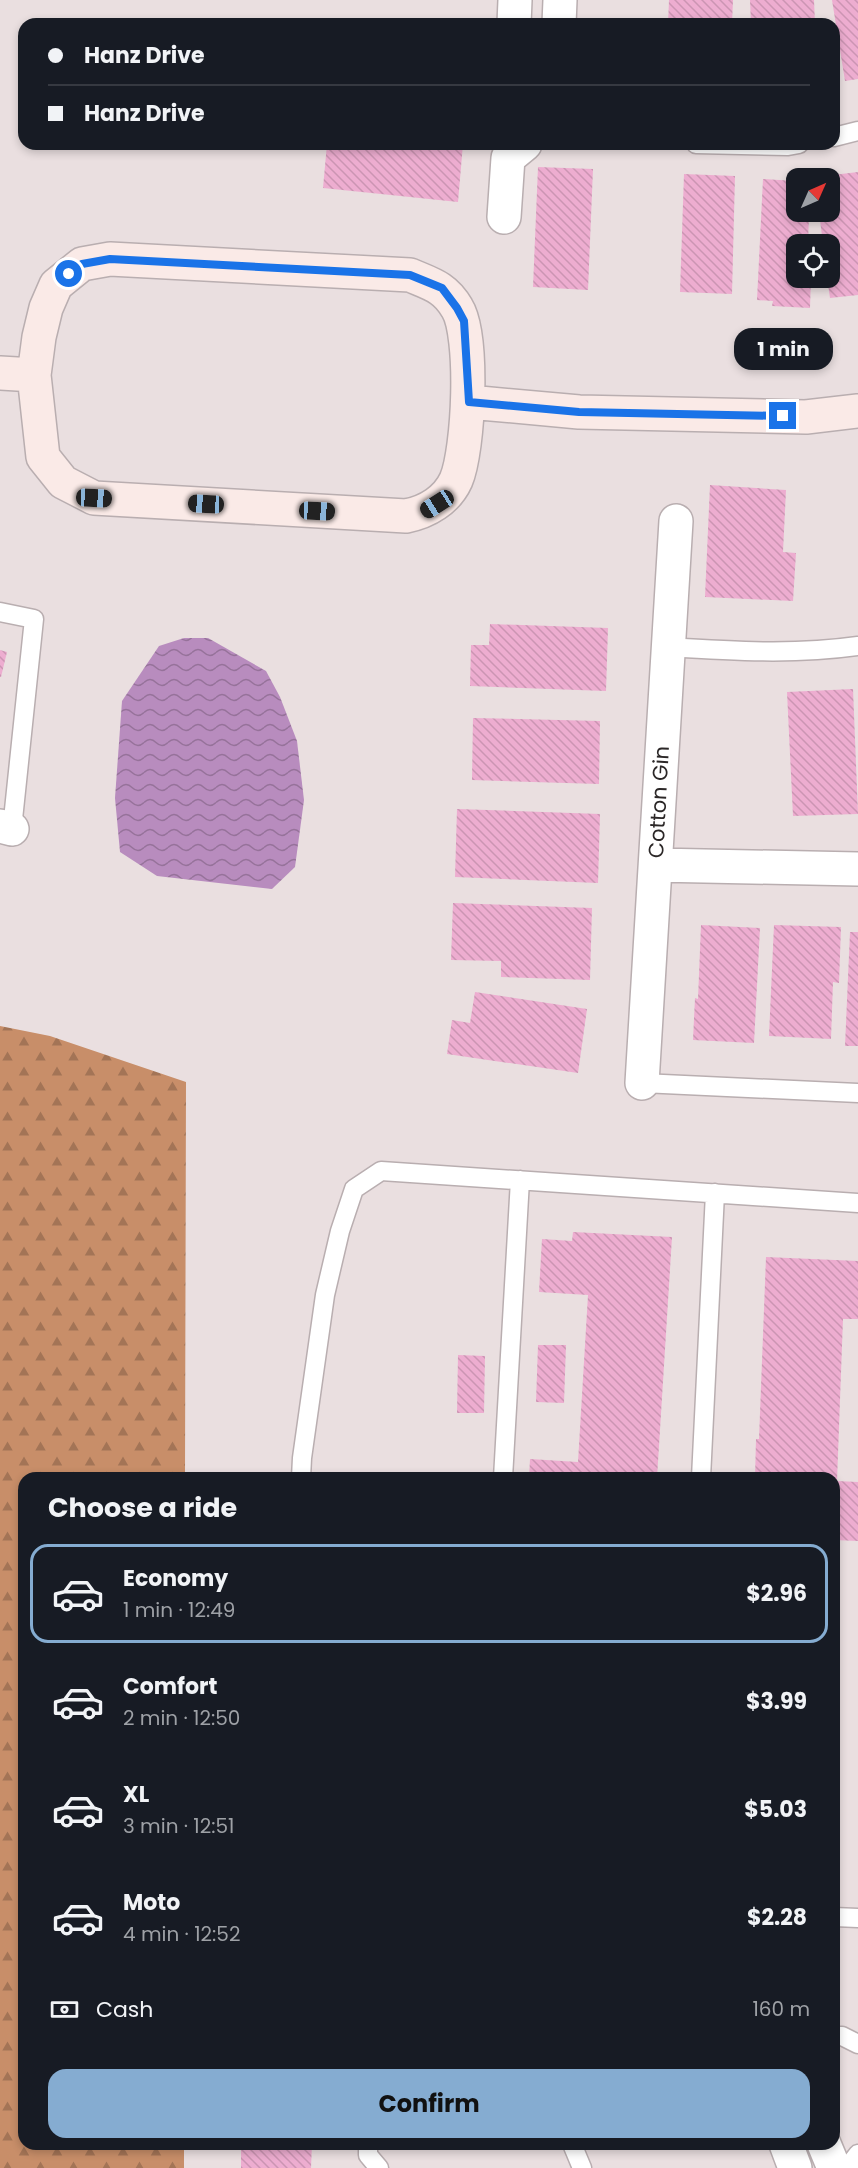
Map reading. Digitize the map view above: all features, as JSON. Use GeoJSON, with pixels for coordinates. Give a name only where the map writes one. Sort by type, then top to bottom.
{"type":"FeatureCollection","features":[{"type":"Feature","properties":{"kind":"street"},"geometry":{"type":"LineString","coordinates":[[514,18],[516,0]]}},
{"type":"Feature","properties":{"kind":"street"},"geometry":{"type":"LineString","coordinates":[[559,18],[560,0]]}},
{"type":"Feature","properties":{"kind":"street"},"geometry":{"type":"LineString","coordinates":[[504,217],[508,158],[518,150]]}},
{"type":"Feature","properties":{"kind":"street"},"geometry":{"type":"LineString","coordinates":[[110,259],[410,275],[442,288],[464,321],[469,402],[461,464],[456,481],[437,504],[422,513],[406,516],[94,498],[63,482],[43,457],[34,375],[46,308],[56,285],[82,264],[110,259]]}},
{"type":"Feature","properties":{"kind":"street"},"geometry":{"type":"LineString","coordinates":[[0,373],[34,375]]}},
{"type":"Feature","properties":{"kind":"street"},"geometry":{"type":"LineString","coordinates":[[469,402],[579,412],[806,417],[858,411]]}},
{"type":"Feature","properties":{"kind":"street","name":"Cotton Gin"},"geometry":{"type":"LineString","coordinates":[[642,1083],[676,521]]}},
{"type":"Feature","properties":{"kind":"street"},"geometry":{"type":"LineString","coordinates":[[656,866],[858,869]]}},
{"type":"Feature","properties":{"kind":"street"},"geometry":{"type":"LineString","coordinates":[[788,2150],[795,2168]]}},
{"type":"Feature","properties":{"kind":"street"},"geometry":{"type":"LineString","coordinates":[[826,2150],[834,2168]]}},
{"type":"Feature","properties":{"kind":"lane"},"geometry":{"type":"LineString","coordinates":[[840,136],[858,131]]}},
{"type":"Feature","properties":{"kind":"lane"},"geometry":{"type":"LineString","coordinates":[[0,612],[34,619],[6,828]]}},
{"type":"Feature","properties":{"kind":"lane"},"geometry":{"type":"LineString","coordinates":[[668,647],[750,652],[858,646]]}},
{"type":"Feature","properties":{"kind":"lane"},"geometry":{"type":"LineString","coordinates":[[642,1083],[858,1093]]}},
{"type":"Feature","properties":{"kind":"lane"},"geometry":{"type":"LineString","coordinates":[[301,1472],[325,1295],[340,1231],[354,1189],[381,1171],[858,1203]]}},
{"type":"Feature","properties":{"kind":"lane"},"geometry":{"type":"LineString","coordinates":[[502,1472],[520,1180]]}},
{"type":"Feature","properties":{"kind":"lane"},"geometry":{"type":"LineString","coordinates":[[701,1472],[715,1193]]}},
{"type":"Feature","properties":{"kind":"lane"},"geometry":{"type":"LineString","coordinates":[[840,1917],[858,1918]]}},
{"type":"Feature","properties":{"kind":"lane"},"geometry":{"type":"LineString","coordinates":[[840,2036],[858,2044]]}},
{"type":"Feature","properties":{"kind":"lane"},"geometry":{"type":"LineString","coordinates":[[368,2150],[368,2156],[379,2168]]}},
{"type":"Feature","properties":{"kind":"lane"},"geometry":{"type":"LineString","coordinates":[[574,2150],[582,2168]]}},
{"type":"Feature","properties":{"kind":"lane"},"geometry":{"type":"LineString","coordinates":[[847,2168],[858,2154]]}},
{"type":"Feature","properties":{"kind":"green space"},"geometry":{"type":"Polygon","coordinates":[[[0,1026],[50,1036],[186,1082],[185,1472],[18,1472],[18,2150],[184,2150],[184,2168],[0,2168],[0,1026]]]}},
{"type":"Feature","properties":{"kind":"water"},"geometry":{"type":"Polygon","coordinates":[[[184,638],[208,638],[266,671],[280,697],[297,741],[304,800],[295,867],[272,889],[157,876],[120,852],[115,798],[122,701],[159,646],[184,638]]]}},
{"type":"Feature","properties":{"kind":"building"},"geometry":{"type":"Polygon","coordinates":[[[669,0],[733,0],[732,18],[668,18],[669,0]]]}},
{"type":"Feature","properties":{"kind":"building"},"geometry":{"type":"Polygon","coordinates":[[[750,0],[814,0],[815,18],[751,18],[750,0]]]}},
{"type":"Feature","properties":{"kind":"building"},"geometry":{"type":"Polygon","coordinates":[[[832,0],[858,0],[858,79],[845,81],[840,50],[840,18],[835,18],[832,0]]]}},
{"type":"Feature","properties":{"kind":"building"},"geometry":{"type":"Polygon","coordinates":[[[326,150],[462,150],[458,202],[323,188],[326,150]]]}},
{"type":"Feature","properties":{"kind":"building"},"geometry":{"type":"Polygon","coordinates":[[[538,167],[593,169],[588,290],[533,287],[538,167]]]}},
{"type":"Feature","properties":{"kind":"building"},"geometry":{"type":"Polygon","coordinates":[[[858,172],[858,295],[830,298],[828,288],[840,288],[840,234],[822,234],[820,222],[840,222],[840,174],[858,172]]]}},
{"type":"Feature","properties":{"kind":"building"},"geometry":{"type":"Polygon","coordinates":[[[684,174],[735,176],[732,294],[680,292],[684,174]]]}},
{"type":"Feature","properties":{"kind":"building"},"geometry":{"type":"Polygon","coordinates":[[[763,179],[786,180],[786,222],[809,222],[808,234],[786,234],[786,288],[811,288],[810,308],[772,306],[773,301],[757,300],[763,179]]]}},
{"type":"Feature","properties":{"kind":"building"},"geometry":{"type":"Polygon","coordinates":[[[710,485],[786,490],[783,552],[796,553],[793,601],[705,597],[710,485]]]}},
{"type":"Feature","properties":{"kind":"building"},"geometry":{"type":"Polygon","coordinates":[[[490,624],[608,628],[606,691],[470,686],[471,645],[489,645],[490,624]]]}},
{"type":"Feature","properties":{"kind":"building"},"geometry":{"type":"Polygon","coordinates":[[[0,650],[7,652],[1,677],[0,677],[0,650]]]}},
{"type":"Feature","properties":{"kind":"building"},"geometry":{"type":"Polygon","coordinates":[[[853,689],[858,814],[793,816],[787,692],[853,689]]]}},
{"type":"Feature","properties":{"kind":"building"},"geometry":{"type":"Polygon","coordinates":[[[473,718],[600,721],[599,784],[472,780],[473,718]]]}},
{"type":"Feature","properties":{"kind":"building"},"geometry":{"type":"Polygon","coordinates":[[[457,809],[600,814],[598,883],[455,877],[457,809]]]}},
{"type":"Feature","properties":{"kind":"building"},"geometry":{"type":"Polygon","coordinates":[[[453,903],[592,908],[590,980],[501,977],[501,961],[451,960],[453,903]]]}},
{"type":"Feature","properties":{"kind":"building"},"geometry":{"type":"Polygon","coordinates":[[[701,925],[760,928],[754,1043],[693,1040],[695,998],[698,999],[701,925]]]}},
{"type":"Feature","properties":{"kind":"building"},"geometry":{"type":"Polygon","coordinates":[[[774,925],[841,927],[839,983],[833,982],[831,1039],[769,1036],[774,925]]]}},
{"type":"Feature","properties":{"kind":"building"},"geometry":{"type":"Polygon","coordinates":[[[850,932],[858,932],[858,1046],[845,1046],[850,932]]]}},
{"type":"Feature","properties":{"kind":"building"},"geometry":{"type":"Polygon","coordinates":[[[475,992],[587,1009],[578,1073],[447,1054],[452,1020],[470,1023],[475,992]]]}},
{"type":"Feature","properties":{"kind":"building"},"geometry":{"type":"Polygon","coordinates":[[[573,1232],[672,1237],[657,1472],[529,1472],[530,1459],[578,1462],[588,1295],[539,1292],[542,1239],[572,1241],[573,1232]]]}},
{"type":"Feature","properties":{"kind":"building"},"geometry":{"type":"Polygon","coordinates":[[[766,1257],[858,1261],[858,1319],[843,1319],[837,1472],[755,1472],[756,1439],[759,1439],[766,1257]]]}},
{"type":"Feature","properties":{"kind":"building"},"geometry":{"type":"Polygon","coordinates":[[[538,1345],[566,1345],[564,1403],[536,1402],[538,1345]]]}},
{"type":"Feature","properties":{"kind":"building"},"geometry":{"type":"Polygon","coordinates":[[[458,1355],[485,1356],[484,1413],[457,1413],[458,1355]]]}},
{"type":"Feature","properties":{"kind":"building"},"geometry":{"type":"Polygon","coordinates":[[[840,1481],[858,1482],[858,1541],[840,1540],[840,1481]]]}},
{"type":"Feature","properties":{"kind":"building"},"geometry":{"type":"Polygon","coordinates":[[[241,2150],[312,2150],[311,2168],[241,2168],[241,2150]]]}},
{"type":"Feature","properties":{"kind":"route"},"geometry":{"type":"LineString","coordinates":[[69,274],[82,264],[110,259],[410,275],[442,288],[464,321],[469,402],[579,412],[783,416]]}}]}
